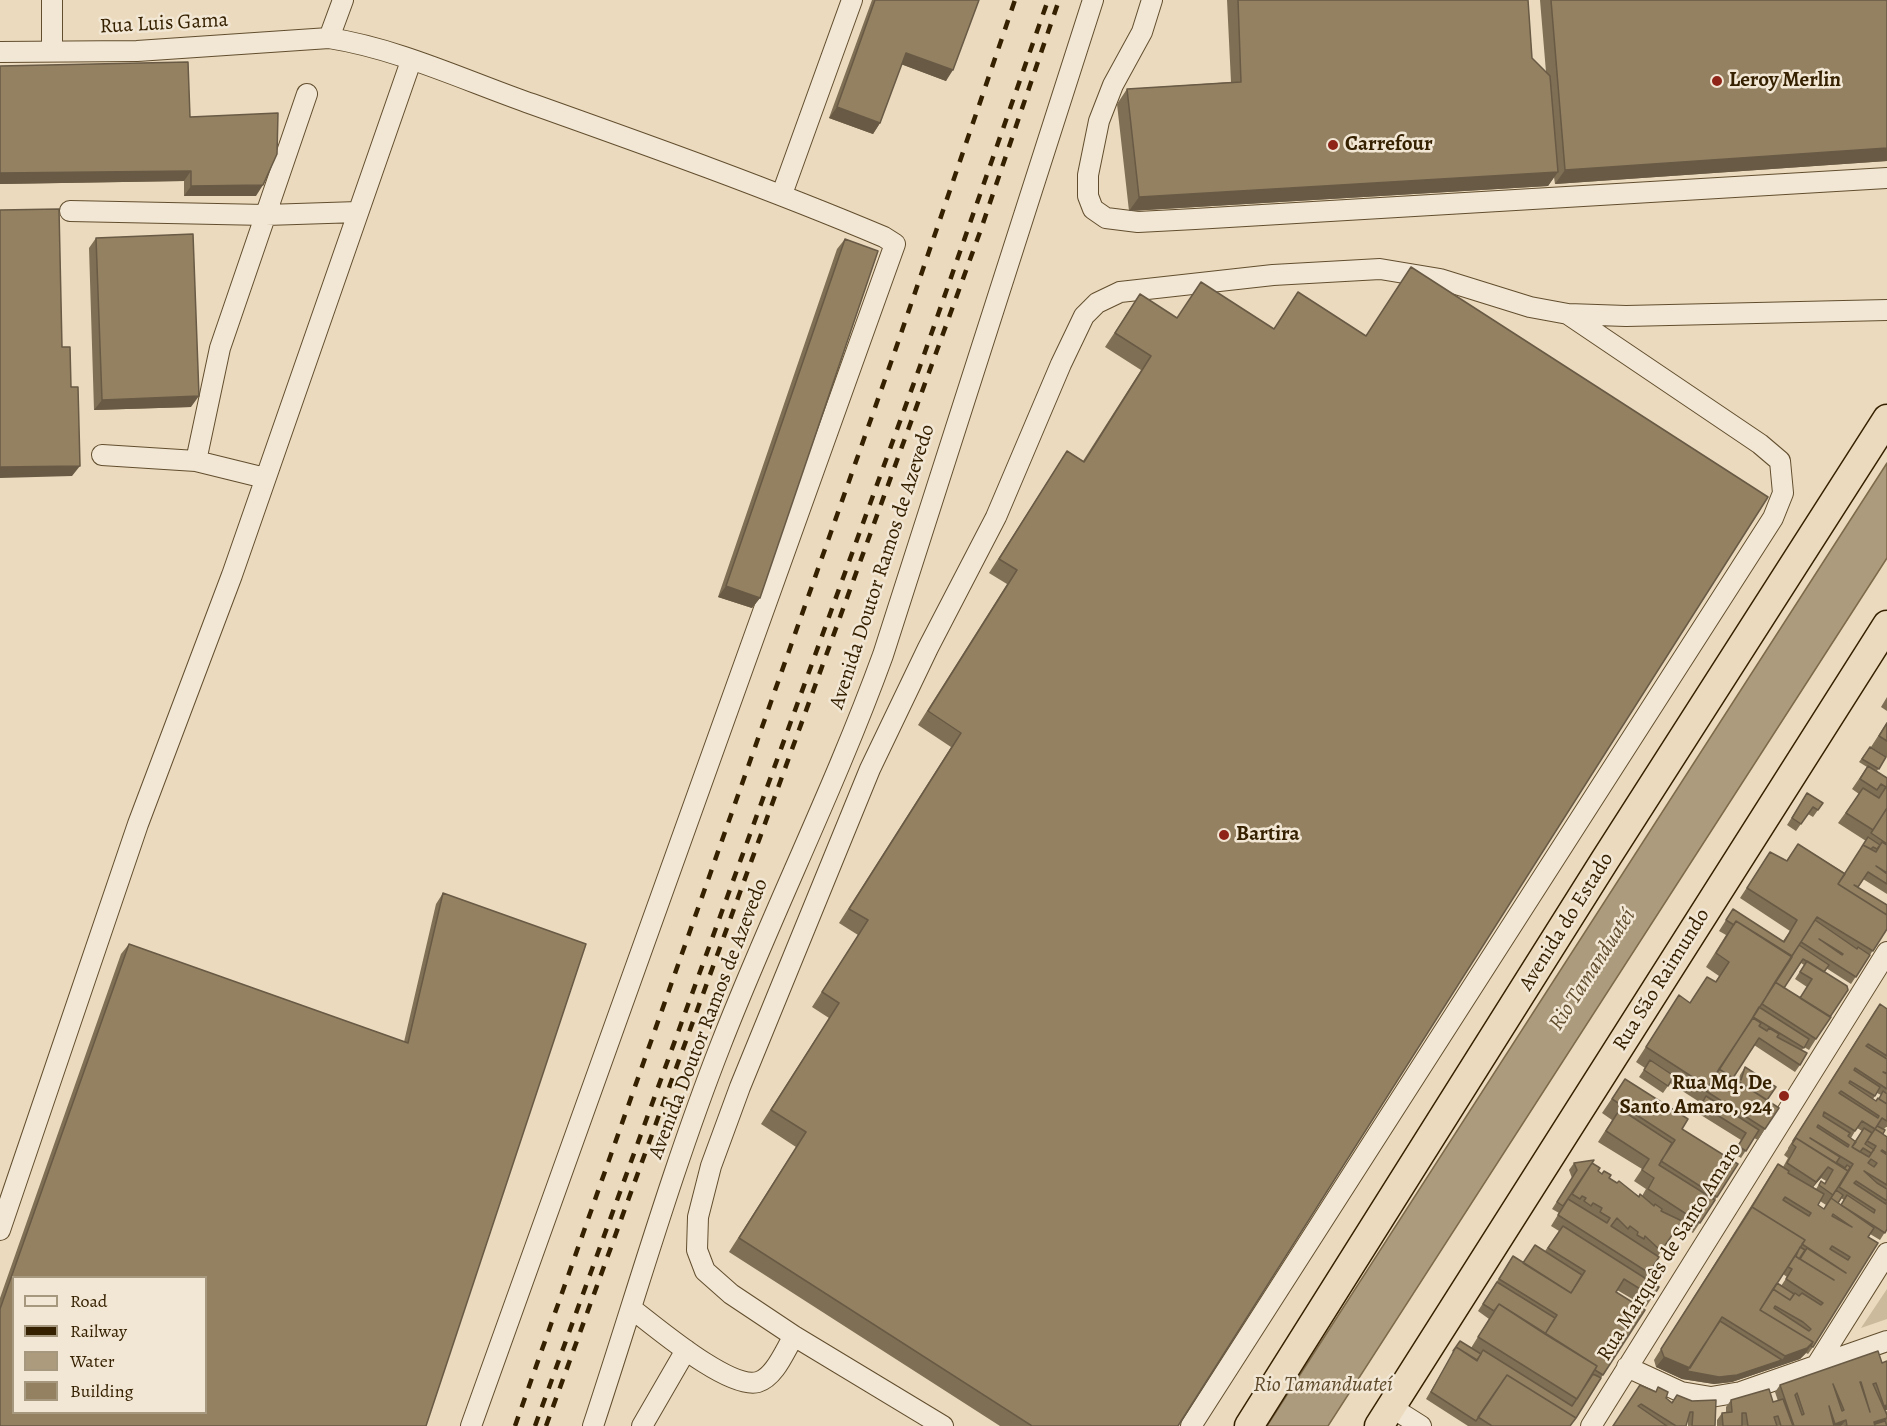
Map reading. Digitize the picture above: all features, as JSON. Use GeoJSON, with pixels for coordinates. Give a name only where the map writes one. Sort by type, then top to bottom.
{"type":"FeatureCollection","features":[{"type":"Feature","properties":{"kind":"highway","name":"Avenida do Estado"},"geometry":{"type":"LineString","coordinates":[[1249,1426],[1605,860],[1887,419]]}},
{"type":"Feature","properties":{"kind":"highway","name":"Rua São Raimundo"},"geometry":{"type":"LineString","coordinates":[[1385,1416],[1887,625]]}},
{"type":"Feature","properties":{"kind":"street"},"geometry":{"type":"LineString","coordinates":[[52,0],[52,51]]}},
{"type":"Feature","properties":{"kind":"street"},"geometry":{"type":"LineString","coordinates":[[329,38],[343,0]]}},
{"type":"Feature","properties":{"kind":"street"},"geometry":{"type":"LineString","coordinates":[[782,194],[852,0]]}},
{"type":"Feature","properties":{"kind":"street","name":"Avenida Doutor Ramos de Azevedo"},"geometry":{"type":"LineString","coordinates":[[593,1426],[657,1226],[707,1080],[759,948],[866,702],[883,655],[1093,0]]}},
{"type":"Feature","properties":{"kind":"street"},"geometry":{"type":"LineString","coordinates":[[1152,0],[1142,32],[1113,85],[1099,121],[1088,175],[1088,196],[1093,209],[1106,218],[1138,222],[1887,178]]}},
{"type":"Feature","properties":{"kind":"street","name":"Rua Luis Gama"},"geometry":{"type":"LineString","coordinates":[[0,52],[137,51],[329,38],[370,47],[411,61],[782,194],[893,241],[895,249],[471,1426]]}},
{"type":"Feature","properties":{"kind":"street"},"geometry":{"type":"LineString","coordinates":[[0,1230],[138,824],[232,575],[411,61]]}},
{"type":"Feature","properties":{"kind":"street"},"geometry":{"type":"LineString","coordinates":[[196,461],[220,348],[307,94]]}},
{"type":"Feature","properties":{"kind":"street"},"geometry":{"type":"LineString","coordinates":[[70,211],[266,215],[358,212]]}},
{"type":"Feature","properties":{"kind":"street"},"geometry":{"type":"LineString","coordinates":[[943,1426],[794,1336],[731,1294],[705,1271],[697,1250],[698,1217],[711,1166],[740,1087],[870,769],[928,648],[996,517],[1061,364],[1084,316],[1097,303],[1120,292],[1273,275],[1380,269],[1440,279],[1530,306],[1568,314],[1626,316],[1887,310]]}},
{"type":"Feature","properties":{"kind":"street"},"geometry":{"type":"LineString","coordinates":[[1191,1426],[1531,892],[1720,602],[1773,518],[1783,493],[1780,461],[1760,444],[1568,314]]}},
{"type":"Feature","properties":{"kind":"street"},"geometry":{"type":"LineString","coordinates":[[102,455],[196,461],[265,478]]}},
{"type":"Feature","properties":{"kind":"street","name":"Rua Marquês de Santo Amaro"},"geometry":{"type":"LineString","coordinates":[[1591,1426],[1887,952]]}},
{"type":"Feature","properties":{"kind":"street"},"geometry":{"type":"LineString","coordinates":[[1816,1366],[1887,1253]]}},
{"type":"Feature","properties":{"kind":"street"},"geometry":{"type":"LineString","coordinates":[[632,1309],[686,1350],[736,1381],[758,1382],[770,1375],[794,1336]]}},
{"type":"Feature","properties":{"kind":"street"},"geometry":{"type":"LineString","coordinates":[[1627,1367],[1681,1392],[1711,1397],[1741,1392],[1887,1341]]}},
{"type":"Feature","properties":{"kind":"street"},"geometry":{"type":"LineString","coordinates":[[642,1426],[686,1350]]}},
{"type":"Feature","properties":{"kind":"street"},"geometry":{"type":"LineString","coordinates":[[1385,1416],[1421,1426]]}},
{"type":"Feature","properties":{"kind":"shaded area"},"geometry":{"type":"Polygon","coordinates":[[[1887,1289],[1887,1319],[1861,1328],[1887,1289]]]}},
{"type":"Feature","properties":{"kind":"water","name":"Rio Tamanduateí"},"geometry":{"type":"Polygon","coordinates":[[[1887,463],[1887,558],[1328,1426],[1267,1426],[1887,463]]]}},
{"type":"Feature","properties":{"kind":"building"},"geometry":{"type":"Polygon","coordinates":[[[875,0],[979,0],[953,70],[906,53],[880,123],[837,107],[875,0]]]}},
{"type":"Feature","properties":{"kind":"building","name":"Carrefour"},"geometry":{"type":"Polygon","coordinates":[[[1238,0],[1528,0],[1532,58],[1550,76],[1558,172],[1139,197],[1127,89],[1241,82],[1238,0]]]}},
{"type":"Feature","properties":{"kind":"building","name":"Leroy Merlin"},"geometry":{"type":"Polygon","coordinates":[[[1551,0],[1887,0],[1887,148],[1565,170],[1551,0]]]}},
{"type":"Feature","properties":{"kind":"building"},"geometry":{"type":"Polygon","coordinates":[[[188,62],[190,117],[278,113],[277,154],[263,185],[191,186],[191,171],[0,173],[0,66],[188,62]]]}},
{"type":"Feature","properties":{"kind":"building"},"geometry":{"type":"Polygon","coordinates":[[[59,209],[62,347],[70,347],[71,387],[78,387],[80,466],[0,467],[0,210],[59,209]]]}},
{"type":"Feature","properties":{"kind":"building"},"geometry":{"type":"Polygon","coordinates":[[[193,234],[199,396],[102,400],[96,238],[193,234]]]}},
{"type":"Feature","properties":{"kind":"building"},"geometry":{"type":"Polygon","coordinates":[[[845,239],[878,251],[760,598],[726,586],[845,239]]]}},
{"type":"Feature","properties":{"kind":"building","name":"Bartira"},"geometry":{"type":"Polygon","coordinates":[[[1411,267],[1768,497],[1178,1426],[1032,1426],[739,1238],[806,1132],[771,1110],[839,1003],[822,992],[868,920],[849,909],[961,733],[928,711],[1017,570],[999,559],[1067,451],[1084,462],[1151,356],[1115,333],[1140,294],[1177,318],[1201,282],[1274,329],[1298,292],[1366,336],[1411,267]]]}},
{"type":"Feature","properties":{"kind":"building"},"geometry":{"type":"Polygon","coordinates":[[[1887,723],[1887,741],[1879,736],[1887,723]]]}},
{"type":"Feature","properties":{"kind":"building"},"geometry":{"type":"Polygon","coordinates":[[[1870,747],[1886,757],[1879,769],[1862,759],[1870,747]]]}},
{"type":"Feature","properties":{"kind":"building"},"geometry":{"type":"Polygon","coordinates":[[[1868,766],[1887,778],[1887,808],[1873,830],[1846,813],[1863,788],[1879,798],[1886,787],[1881,784],[1877,790],[1860,779],[1868,766]]]}},
{"type":"Feature","properties":{"kind":"building"},"geometry":{"type":"Polygon","coordinates":[[[1807,793],[1823,803],[1818,810],[1813,807],[1801,824],[1792,818],[1807,793]]]}},
{"type":"Feature","properties":{"kind":"building"},"geometry":{"type":"Polygon","coordinates":[[[1887,808],[1887,844],[1871,833],[1887,808]]]}},
{"type":"Feature","properties":{"kind":"building"},"geometry":{"type":"Polygon","coordinates":[[[1868,837],[1880,845],[1877,849],[1863,845],[1861,848],[1868,837]]]}},
{"type":"Feature","properties":{"kind":"building"},"geometry":{"type":"Polygon","coordinates":[[[1882,842],[1887,845],[1887,873],[1876,866],[1887,874],[1887,884],[1868,872],[1858,887],[1854,885],[1887,905],[1887,915],[1838,884],[1863,845],[1876,852],[1882,842]]]}},
{"type":"Feature","properties":{"kind":"building"},"geometry":{"type":"Polygon","coordinates":[[[1798,844],[1845,874],[1838,884],[1887,915],[1887,929],[1873,951],[1817,917],[1792,956],[1736,921],[1734,925],[1726,920],[1733,909],[1784,942],[1797,920],[1747,888],[1770,852],[1787,861],[1798,844]]]}},
{"type":"Feature","properties":{"kind":"building"},"geometry":{"type":"Polygon","coordinates":[[[443,893],[586,944],[426,1426],[0,1426],[0,1309],[129,944],[408,1043],[443,893]]]}},
{"type":"Feature","properties":{"kind":"building"},"geometry":{"type":"Polygon","coordinates":[[[1815,920],[1857,949],[1858,947],[1870,955],[1856,977],[1801,942],[1815,920]]]}},
{"type":"Feature","properties":{"kind":"building"},"geometry":{"type":"Polygon","coordinates":[[[1736,921],[1792,957],[1708,1087],[1646,1047],[1679,995],[1690,1003],[1707,977],[1716,982],[1729,962],[1716,953],[1736,921]]]}},
{"type":"Feature","properties":{"kind":"building"},"geometry":{"type":"Polygon","coordinates":[[[1799,945],[1829,965],[1824,972],[1803,959],[1784,988],[1775,982],[1799,945]]]}},
{"type":"Feature","properties":{"kind":"building"},"geometry":{"type":"Polygon","coordinates":[[[1807,961],[1847,986],[1848,990],[1830,1017],[1800,998],[1812,979],[1800,972],[1807,961]]]}},
{"type":"Feature","properties":{"kind":"building"},"geometry":{"type":"Polygon","coordinates":[[[1775,982],[1831,1017],[1816,1039],[1762,1004],[1775,982]]]}},
{"type":"Feature","properties":{"kind":"building"},"geometry":{"type":"Polygon","coordinates":[[[1880,1004],[1887,1009],[1887,1056],[1868,1044],[1866,1046],[1887,1059],[1887,1073],[1883,1072],[1887,1074],[1887,1089],[1855,1068],[1854,1070],[1880,1087],[1875,1096],[1850,1081],[1849,1083],[1876,1101],[1878,1098],[1887,1104],[1887,1121],[1882,1118],[1875,1129],[1887,1137],[1887,1153],[1881,1151],[1887,1155],[1887,1185],[1864,1171],[1887,1189],[1887,1201],[1856,1181],[1854,1183],[1886,1204],[1887,1202],[1885,1233],[1841,1205],[1847,1195],[1874,1213],[1875,1210],[1839,1187],[1853,1164],[1810,1138],[1840,1157],[1836,1163],[1796,1138],[1793,1141],[1880,1004]],[[1841,1091],[1839,1093],[1878,1118],[1879,1116],[1841,1091]],[[1824,1112],[1823,1116],[1850,1133],[1848,1136],[1856,1142],[1852,1147],[1869,1157],[1876,1146],[1867,1141],[1875,1129],[1862,1121],[1855,1131],[1824,1112]],[[1818,1125],[1817,1127],[1848,1147],[1849,1145],[1818,1125]],[[1871,1159],[1868,1163],[1874,1167],[1877,1163],[1871,1159]]]}},
{"type":"Feature","properties":{"kind":"building"},"geometry":{"type":"Polygon","coordinates":[[[1759,1007],[1809,1039],[1804,1048],[1753,1017],[1759,1007]]]}},
{"type":"Feature","properties":{"kind":"building"},"geometry":{"type":"Polygon","coordinates":[[[1753,1018],[1761,1023],[1759,1026],[1767,1031],[1769,1028],[1779,1034],[1777,1037],[1807,1053],[1800,1065],[1759,1038],[1733,1078],[1719,1069],[1753,1018]]]}},
{"type":"Feature","properties":{"kind":"building"},"geometry":{"type":"Polygon","coordinates":[[[1650,1060],[1674,1076],[1668,1086],[1644,1070],[1650,1060]]]}},
{"type":"Feature","properties":{"kind":"building"},"geometry":{"type":"Polygon","coordinates":[[[1745,1067],[1776,1087],[1767,1100],[1736,1080],[1738,1078],[1741,1080],[1745,1067]]]}},
{"type":"Feature","properties":{"kind":"building"},"geometry":{"type":"Polygon","coordinates":[[[1719,1069],[1779,1108],[1765,1129],[1706,1091],[1719,1069]]]}},
{"type":"Feature","properties":{"kind":"building"},"geometry":{"type":"Polygon","coordinates":[[[1625,1079],[1688,1119],[1682,1129],[1738,1164],[1717,1197],[1661,1161],[1675,1140],[1612,1099],[1625,1079]]]}},
{"type":"Feature","properties":{"kind":"building"},"geometry":{"type":"Polygon","coordinates":[[[1883,1091],[1887,1094],[1887,1104],[1879,1099],[1883,1091]]]}},
{"type":"Feature","properties":{"kind":"building"},"geometry":{"type":"Polygon","coordinates":[[[1706,1096],[1759,1130],[1746,1151],[1738,1146],[1746,1133],[1701,1105],[1706,1096]]]}},
{"type":"Feature","properties":{"kind":"building"},"geometry":{"type":"Polygon","coordinates":[[[1620,1109],[1672,1143],[1659,1165],[1715,1200],[1700,1223],[1648,1189],[1654,1178],[1642,1170],[1649,1159],[1606,1131],[1620,1109]]]}},
{"type":"Feature","properties":{"kind":"building"},"geometry":{"type":"Polygon","coordinates":[[[1877,1126],[1885,1130],[1883,1134],[1875,1129],[1877,1126]]]}},
{"type":"Feature","properties":{"kind":"building"},"geometry":{"type":"Polygon","coordinates":[[[1864,1128],[1872,1133],[1865,1144],[1874,1150],[1871,1153],[1863,1148],[1860,1152],[1852,1147],[1864,1128]]]}},
{"type":"Feature","properties":{"kind":"building"},"geometry":{"type":"Polygon","coordinates":[[[1796,1138],[1848,1171],[1833,1195],[1819,1185],[1821,1181],[1825,1184],[1833,1170],[1828,1167],[1816,1182],[1787,1163],[1796,1147],[1792,1144],[1796,1138]]]}},
{"type":"Feature","properties":{"kind":"building"},"geometry":{"type":"Polygon","coordinates":[[[1594,1160],[1563,1206],[1557,1202],[1577,1170],[1574,1163],[1594,1160]]]}},
{"type":"Feature","properties":{"kind":"building"},"geometry":{"type":"Polygon","coordinates":[[[1592,1163],[1600,1168],[1598,1171],[1602,1174],[1604,1171],[1611,1175],[1609,1178],[1617,1183],[1619,1181],[1639,1197],[1640,1194],[1654,1206],[1655,1204],[1662,1209],[1661,1211],[1682,1221],[1661,1251],[1645,1236],[1644,1239],[1637,1235],[1638,1232],[1630,1226],[1628,1229],[1617,1218],[1611,1226],[1659,1257],[1649,1273],[1558,1215],[1568,1199],[1607,1223],[1610,1218],[1600,1212],[1602,1208],[1593,1203],[1591,1206],[1584,1201],[1586,1198],[1582,1196],[1580,1199],[1572,1194],[1592,1163]]]}},
{"type":"Feature","properties":{"kind":"building"},"geometry":{"type":"Polygon","coordinates":[[[1778,1164],[1789,1171],[1788,1173],[1824,1194],[1818,1205],[1824,1209],[1831,1198],[1874,1228],[1868,1237],[1878,1243],[1813,1347],[1811,1346],[1813,1342],[1760,1310],[1773,1289],[1790,1300],[1795,1293],[1799,1296],[1802,1293],[1821,1305],[1823,1303],[1786,1279],[1792,1269],[1788,1267],[1795,1256],[1834,1280],[1800,1259],[1807,1248],[1846,1273],[1802,1244],[1805,1240],[1752,1207],[1750,1210],[1778,1164]],[[1785,1197],[1783,1200],[1809,1216],[1811,1213],[1785,1197]],[[1833,1214],[1832,1216],[1852,1227],[1833,1214]],[[1832,1246],[1830,1249],[1848,1260],[1850,1257],[1832,1246]],[[1775,1306],[1774,1308],[1809,1331],[1811,1329],[1775,1306]]]}},
{"type":"Feature","properties":{"kind":"building"},"geometry":{"type":"Polygon","coordinates":[[[1837,1164],[1845,1168],[1847,1165],[1850,1167],[1848,1171],[1837,1164]]]}},
{"type":"Feature","properties":{"kind":"building"},"geometry":{"type":"Polygon","coordinates":[[[1836,1190],[1843,1195],[1838,1203],[1831,1198],[1836,1190]]]}},
{"type":"Feature","properties":{"kind":"building"},"geometry":{"type":"Polygon","coordinates":[[[1752,1207],[1805,1240],[1760,1310],[1813,1342],[1807,1348],[1785,1356],[1722,1317],[1690,1368],[1664,1357],[1661,1349],[1752,1207]]]}},
{"type":"Feature","properties":{"kind":"building"},"geometry":{"type":"Polygon","coordinates":[[[1563,1226],[1659,1287],[1653,1297],[1624,1279],[1616,1292],[1645,1310],[1603,1375],[1595,1370],[1597,1366],[1545,1334],[1557,1315],[1499,1279],[1513,1256],[1571,1293],[1585,1271],[1548,1248],[1563,1226]]]}},
{"type":"Feature","properties":{"kind":"building"},"geometry":{"type":"Polygon","coordinates":[[[1535,1245],[1582,1275],[1571,1293],[1523,1263],[1535,1245]]]}},
{"type":"Feature","properties":{"kind":"building"},"geometry":{"type":"Polygon","coordinates":[[[1800,1247],[1805,1250],[1799,1259],[1796,1256],[1800,1247]]]}},
{"type":"Feature","properties":{"kind":"building"},"geometry":{"type":"Polygon","coordinates":[[[1497,1282],[1555,1318],[1545,1334],[1499,1304],[1494,1311],[1483,1304],[1497,1282]]]}},
{"type":"Feature","properties":{"kind":"building"},"geometry":{"type":"Polygon","coordinates":[[[1777,1283],[1794,1294],[1790,1300],[1773,1289],[1777,1283]]]}},
{"type":"Feature","properties":{"kind":"building"},"geometry":{"type":"Polygon","coordinates":[[[1499,1304],[1597,1366],[1577,1399],[1478,1337],[1499,1304]]]}},
{"type":"Feature","properties":{"kind":"building"},"geometry":{"type":"Polygon","coordinates":[[[1720,1321],[1782,1360],[1737,1375],[1719,1377],[1687,1371],[1720,1321]]]}},
{"type":"Feature","properties":{"kind":"building"},"geometry":{"type":"Polygon","coordinates":[[[1460,1341],[1481,1354],[1477,1360],[1456,1347],[1453,1351],[1460,1341]]]}},
{"type":"Feature","properties":{"kind":"building"},"geometry":{"type":"Polygon","coordinates":[[[1456,1347],[1477,1361],[1483,1350],[1572,1406],[1593,1374],[1601,1378],[1576,1418],[1507,1375],[1476,1421],[1431,1392],[1456,1347]]]}},
{"type":"Feature","properties":{"kind":"building"},"geometry":{"type":"Polygon","coordinates":[[[1878,1351],[1882,1363],[1887,1361],[1887,1405],[1884,1406],[1876,1383],[1873,1384],[1887,1418],[1874,1422],[1875,1426],[1847,1426],[1846,1420],[1835,1424],[1829,1406],[1834,1426],[1794,1426],[1780,1385],[1878,1351]],[[1833,1384],[1842,1411],[1844,1410],[1833,1384]],[[1797,1393],[1795,1395],[1802,1415],[1804,1414],[1797,1393]]]}},
{"type":"Feature","properties":{"kind":"building"},"geometry":{"type":"Polygon","coordinates":[[[1507,1375],[1576,1418],[1570,1426],[1492,1426],[1478,1417],[1507,1375]]]}},
{"type":"Feature","properties":{"kind":"building"},"geometry":{"type":"Polygon","coordinates":[[[1640,1385],[1656,1392],[1658,1387],[1668,1392],[1666,1398],[1672,1403],[1677,1395],[1692,1401],[1716,1400],[1715,1426],[1692,1426],[1693,1412],[1690,1412],[1686,1426],[1676,1426],[1641,1404],[1638,1406],[1667,1426],[1613,1426],[1640,1385]]]}},
{"type":"Feature","properties":{"kind":"building"},"geometry":{"type":"Polygon","coordinates":[[[1769,1389],[1773,1402],[1783,1399],[1793,1426],[1781,1426],[1778,1416],[1774,1417],[1777,1426],[1748,1426],[1746,1413],[1742,1413],[1742,1426],[1723,1426],[1722,1413],[1732,1412],[1731,1400],[1769,1389]]]}},
{"type":"Feature","properties":{"kind":"building"},"geometry":{"type":"Polygon","coordinates":[[[1885,1421],[1887,1426],[1875,1426],[1875,1424],[1885,1421]]]}},
{"type":"Feature","properties":{"kind":"railway"},"geometry":{"type":"LineString","coordinates":[[515,1426],[895,351],[1015,0]]}},
{"type":"Feature","properties":{"kind":"railway"},"geometry":{"type":"LineString","coordinates":[[535,1426],[919,369],[1048,0]]}},
{"type":"Feature","properties":{"kind":"railway"},"geometry":{"type":"LineString","coordinates":[[546,1426],[980,232],[1059,0]]}},
{"type":"Feature","properties":{"kind":"place","name":"Leroy Merlin"},"geometry":{"type":"Point","coordinates":[1717,81]}},
{"type":"Feature","properties":{"kind":"place","name":"Carrefour"},"geometry":{"type":"Point","coordinates":[1333,145]}},
{"type":"Feature","properties":{"kind":"place","name":"Bartira"},"geometry":{"type":"Point","coordinates":[1224,835]}},
{"type":"Feature","properties":{"kind":"place","name":"Rua Mq. De Santo Amaro, 924"},"geometry":{"type":"Point","coordinates":[1784,1096]}}]}
